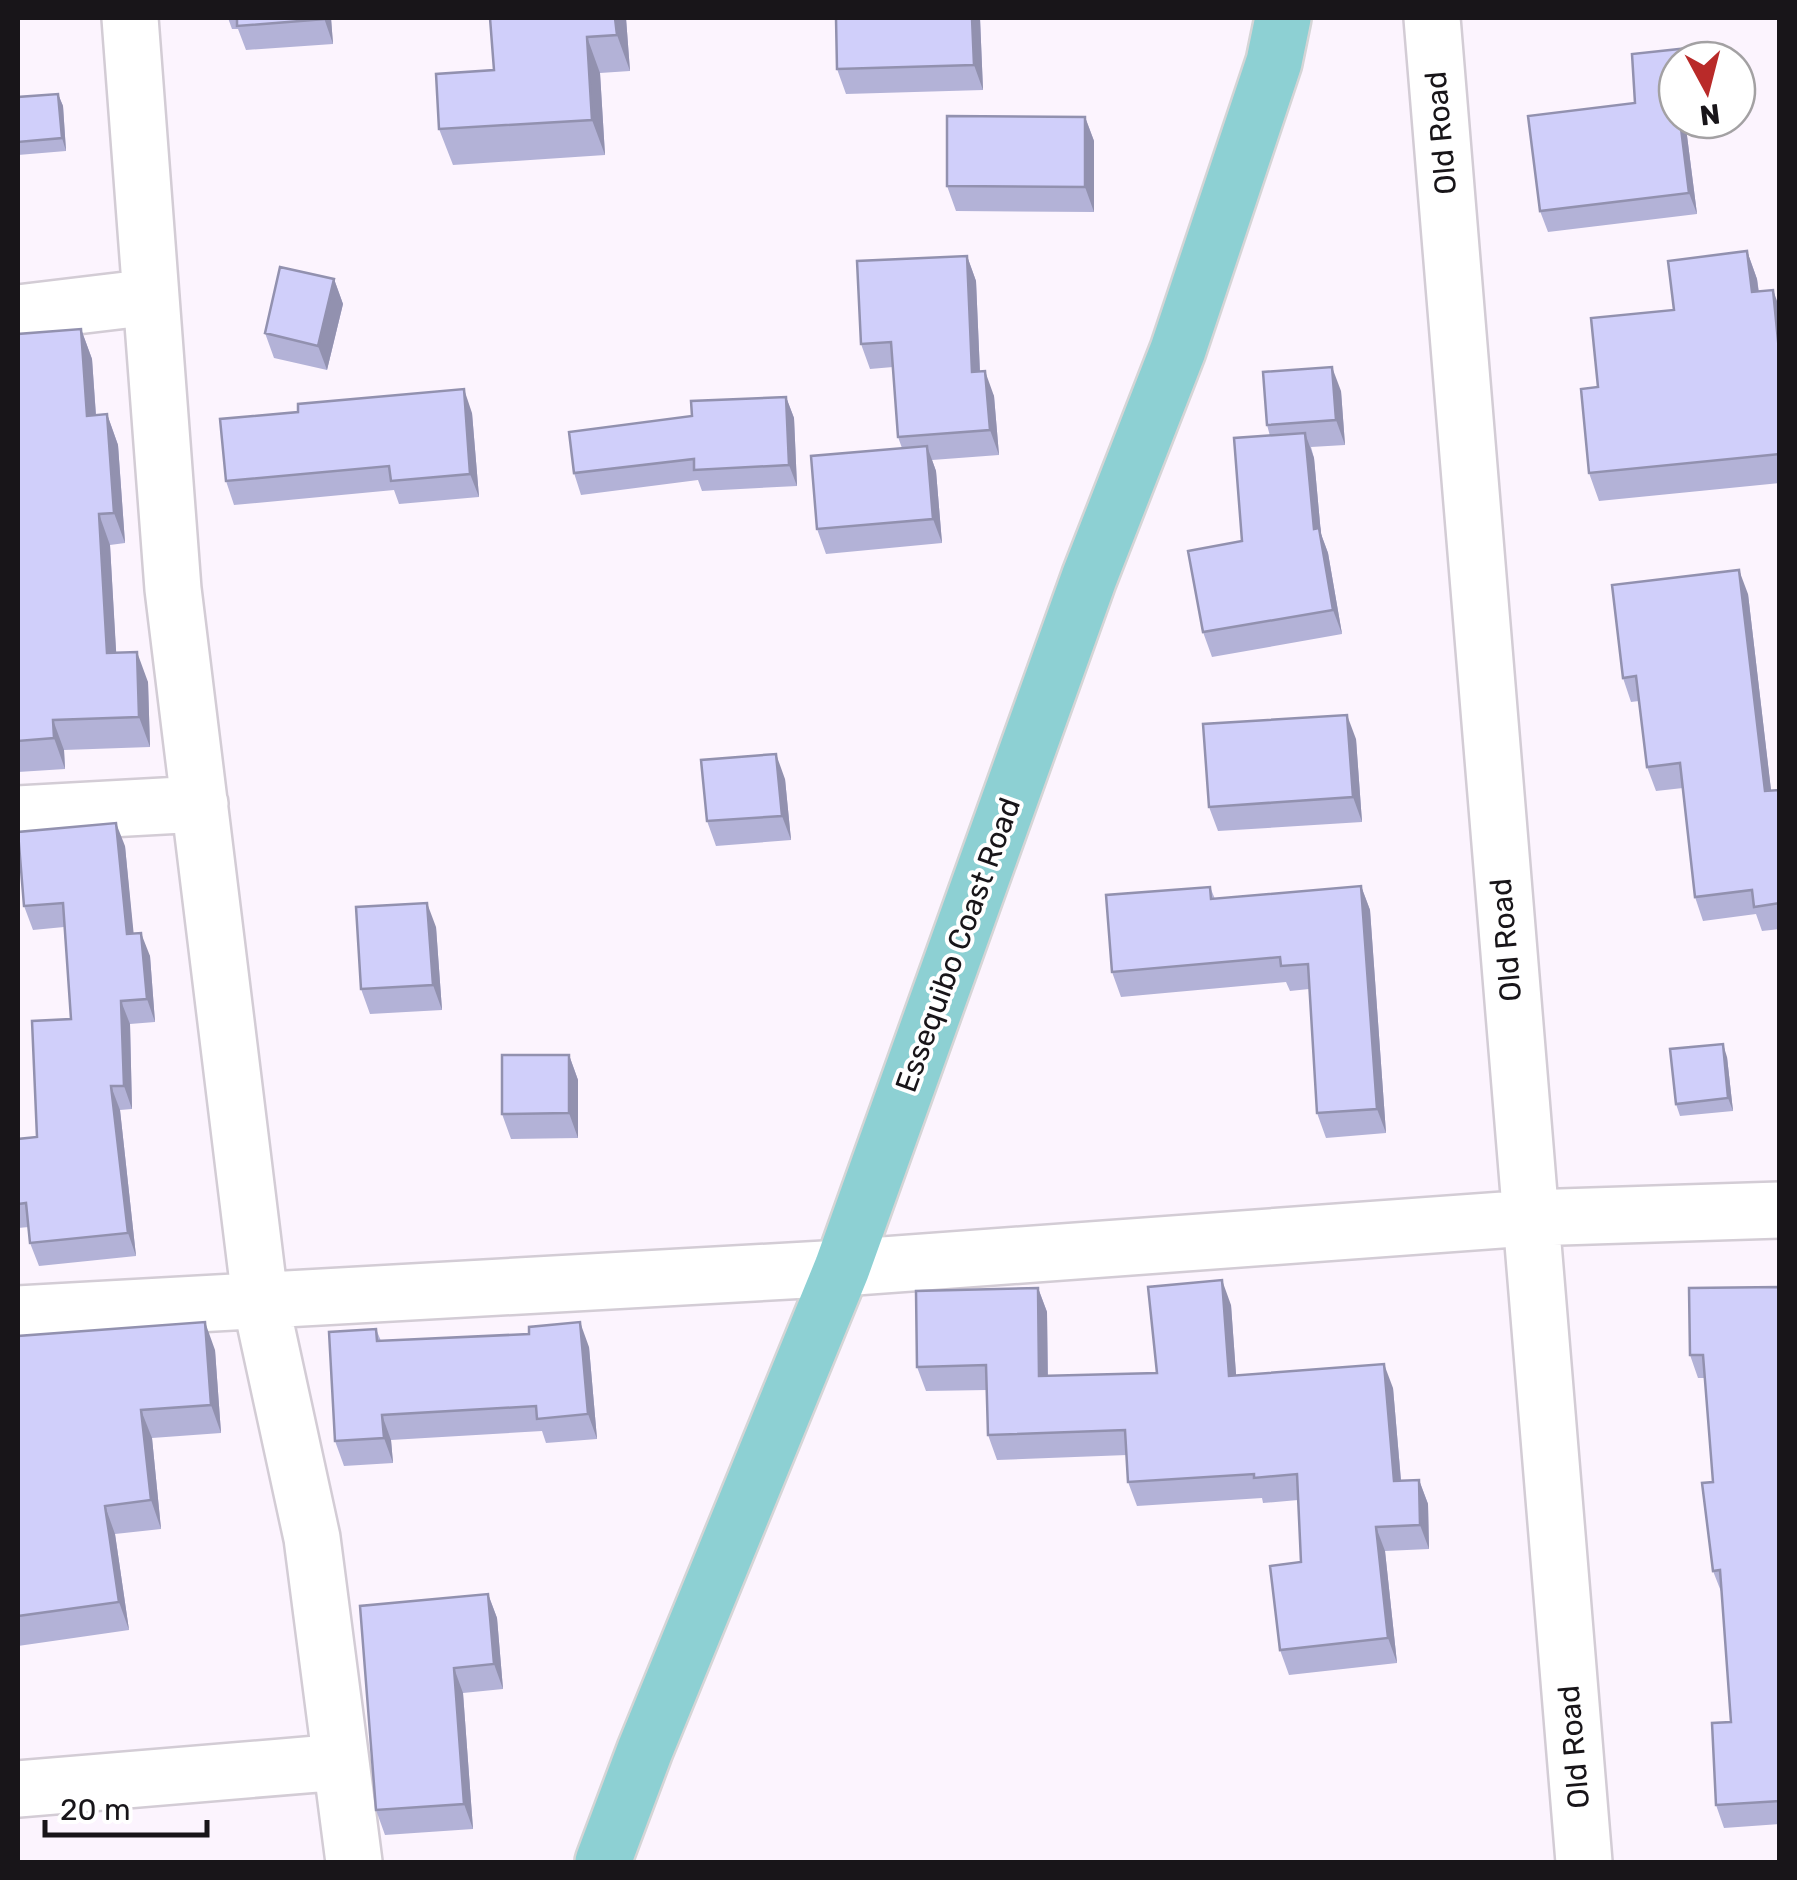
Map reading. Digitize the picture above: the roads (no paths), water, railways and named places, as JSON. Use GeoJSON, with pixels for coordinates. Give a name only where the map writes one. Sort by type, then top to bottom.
{"type":"FeatureCollection","features":[{"type":"Feature","properties":{"kind":"main road","name":"Essequibo Coast Road"},"geometry":{"type":"LineString","coordinates":[[604,1862],[842,1268],[1089,578],[1178,350],[1274,62],[1283,18]]}},
{"type":"Feature","properties":{"kind":"street"},"geometry":{"type":"LineString","coordinates":[[130,18],[173,589],[260,1299],[312,1538],[354,1862]]}},
{"type":"Feature","properties":{"kind":"street","name":"Old Road"},"geometry":{"type":"LineString","coordinates":[[1432,18],[1584,1862]]}},
{"type":"Feature","properties":{"kind":"street"},"geometry":{"type":"LineString","coordinates":[[18,313],[151,297]]}},
{"type":"Feature","properties":{"kind":"street"},"geometry":{"type":"LineString","coordinates":[[18,814],[200,804]]}},
{"type":"Feature","properties":{"kind":"street"},"geometry":{"type":"LineString","coordinates":[[18,1314],[842,1268],[1529,1218],[1780,1210]]}},
{"type":"Feature","properties":{"kind":"street"},"geometry":{"type":"LineString","coordinates":[[18,1789],[341,1762]]}}]}
